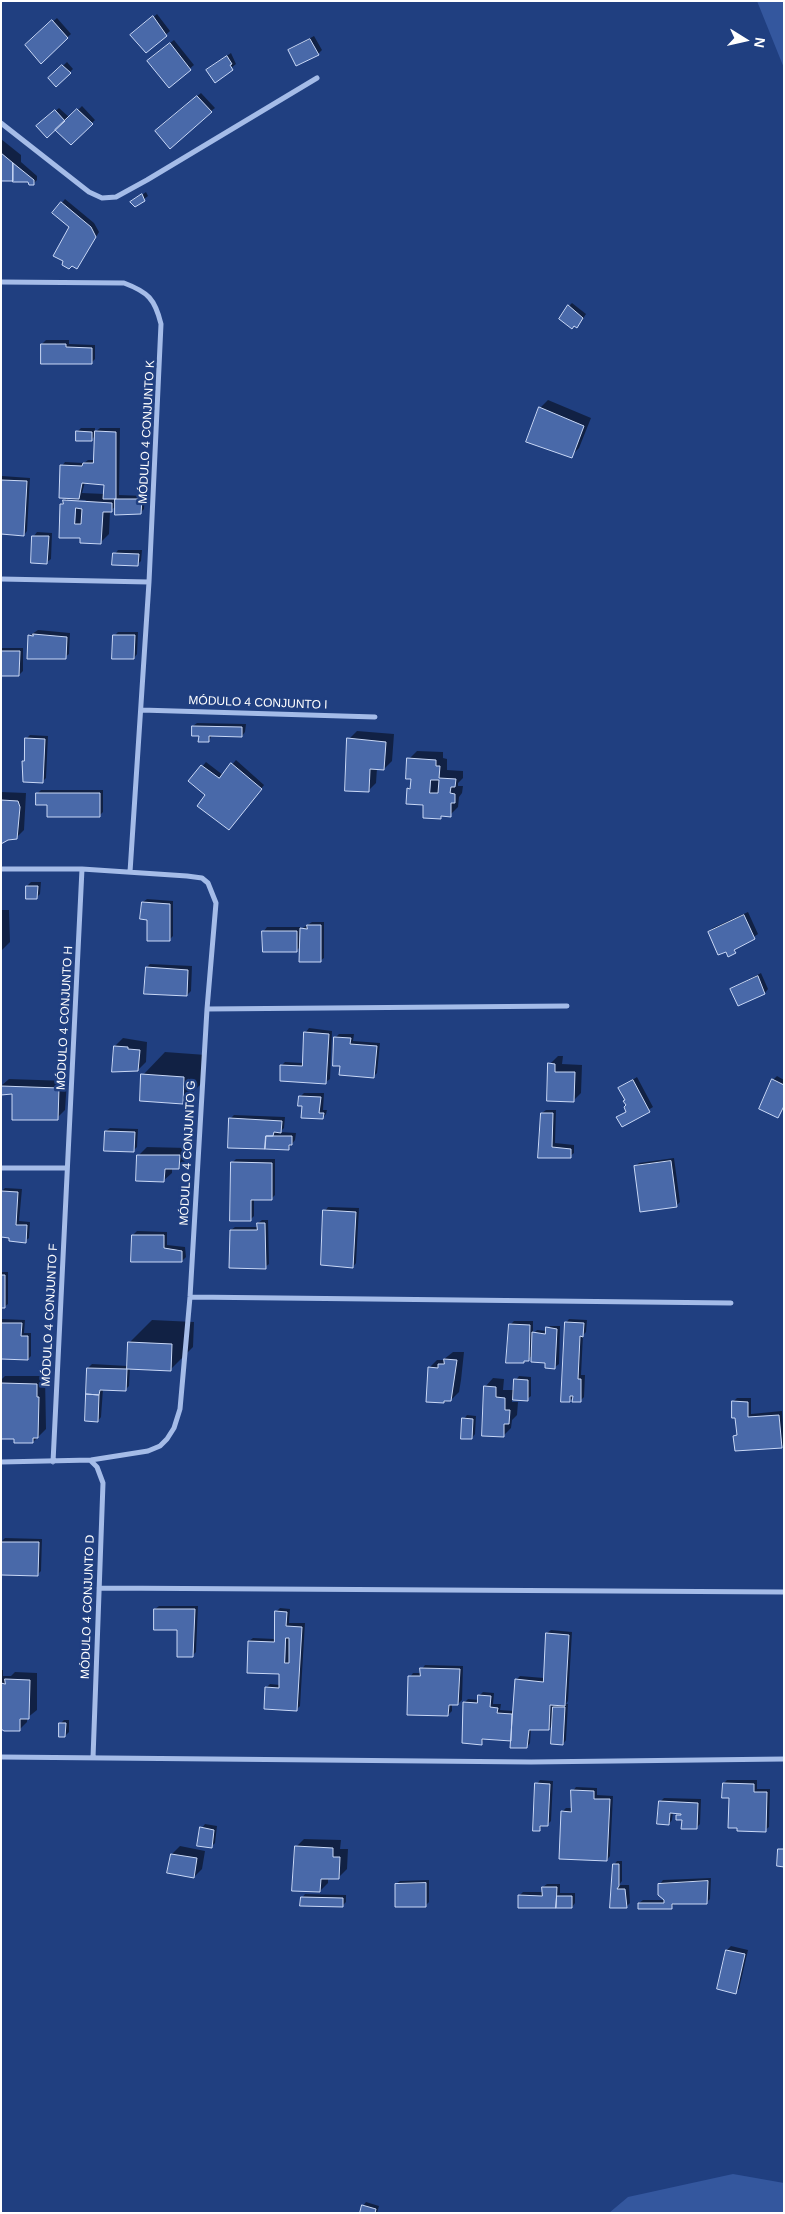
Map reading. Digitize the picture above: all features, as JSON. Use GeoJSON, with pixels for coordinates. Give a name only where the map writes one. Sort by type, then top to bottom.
{"type":"FeatureCollection","features":[{"type":"Feature","properties":{"kind":"street"},"geometry":{"type":"LineString","coordinates":[[1,123],[89,192],[96,196],[116,197],[317,78]]}},
{"type":"Feature","properties":{"kind":"street","name":"MÓDULO 4 CONJUNTO K"},"geometry":{"type":"LineString","coordinates":[[1,282],[124,283],[141,289],[157,307],[161,324],[149,582],[130,872]]}},
{"type":"Feature","properties":{"kind":"street"},"geometry":{"type":"LineString","coordinates":[[1,579],[149,582]]}},
{"type":"Feature","properties":{"kind":"street","name":"MÓDULO 4 CONJUNTO I"},"geometry":{"type":"LineString","coordinates":[[141,710],[375,717]]}},
{"type":"Feature","properties":{"kind":"street"},"geometry":{"type":"LineString","coordinates":[[1,869],[82,869],[202,878],[208,883],[216,903],[207,1009],[567,1006]]}},
{"type":"Feature","properties":{"kind":"street","name":"MÓDULO 4 CONJUNTO H"},"geometry":{"type":"LineString","coordinates":[[67,1168],[82,869]]}},
{"type":"Feature","properties":{"kind":"street","name":"MÓDULO 4 CONJUNTO G"},"geometry":{"type":"LineString","coordinates":[[1,1462],[91,1460],[148,1451],[160,1446],[168,1439],[174,1428],[180,1409],[190,1297],[207,1009]]}},
{"type":"Feature","properties":{"kind":"street"},"geometry":{"type":"LineString","coordinates":[[1,1168],[67,1168]]}},
{"type":"Feature","properties":{"kind":"street","name":"MÓDULO 4 CONJUNTO F"},"geometry":{"type":"LineString","coordinates":[[53,1462],[67,1168]]}},
{"type":"Feature","properties":{"kind":"street"},"geometry":{"type":"LineString","coordinates":[[190,1297],[731,1303]]}},
{"type":"Feature","properties":{"kind":"street","name":"MÓDULO 4 CONJUNTO D"},"geometry":{"type":"LineString","coordinates":[[91,1460],[98,1467],[103,1483],[93,1758]]}},
{"type":"Feature","properties":{"kind":"street"},"geometry":{"type":"LineString","coordinates":[[99,1588],[784,1592]]}},
{"type":"Feature","properties":{"kind":"street"},"geometry":{"type":"LineString","coordinates":[[1,1758],[521,1762],[784,1759]]}},
{"type":"Feature","properties":{"kind":"shaded area"},"geometry":{"type":"Polygon","coordinates":[[[757,1],[784,1],[784,68],[757,1]]]}},
{"type":"Feature","properties":{"kind":"shaded area"},"geometry":{"type":"Polygon","coordinates":[[[733,2174],[784,2183],[784,2213],[609,2213],[628,2197],[733,2174]]]}},
{"type":"Feature","properties":{"kind":"building"},"geometry":{"type":"Polygon","coordinates":[[[153,16],[167,36],[146,53],[130,35],[153,16]]]}},
{"type":"Feature","properties":{"kind":"building"},"geometry":{"type":"Polygon","coordinates":[[[52,20],[68,38],[41,64],[25,45],[52,20]]]}},
{"type":"Feature","properties":{"kind":"building"},"geometry":{"type":"Polygon","coordinates":[[[310,39],[319,55],[296,66],[288,50],[310,39]]]}},
{"type":"Feature","properties":{"kind":"building"},"geometry":{"type":"Polygon","coordinates":[[[170,43],[191,70],[169,88],[147,61],[170,43]]]}},
{"type":"Feature","properties":{"kind":"building"},"geometry":{"type":"Polygon","coordinates":[[[227,56],[233,70],[215,83],[206,70],[227,56]]]}},
{"type":"Feature","properties":{"kind":"building"},"geometry":{"type":"Polygon","coordinates":[[[62,65],[71,73],[56,87],[48,78],[62,65]]]}},
{"type":"Feature","properties":{"kind":"building"},"geometry":{"type":"Polygon","coordinates":[[[197,96],[212,112],[170,149],[155,131],[197,96]]]}},
{"type":"Feature","properties":{"kind":"building"},"geometry":{"type":"Polygon","coordinates":[[[77,109],[93,124],[71,145],[55,130],[77,109]]]}},
{"type":"Feature","properties":{"kind":"building"},"geometry":{"type":"Polygon","coordinates":[[[55,110],[65,121],[47,138],[36,126],[55,110]]]}},
{"type":"Feature","properties":{"kind":"building"},"geometry":{"type":"Polygon","coordinates":[[[1,153],[13,163],[13,181],[1,181],[1,153]]]}},
{"type":"Feature","properties":{"kind":"building"},"geometry":{"type":"Polygon","coordinates":[[[13,163],[34,180],[34,185],[29,185],[28,182],[13,182],[13,163]]]}},
{"type":"Feature","properties":{"kind":"building"},"geometry":{"type":"Polygon","coordinates":[[[142,194],[145,201],[135,207],[130,202],[142,194]]]}},
{"type":"Feature","properties":{"kind":"building"},"geometry":{"type":"Polygon","coordinates":[[[61,202],[91,227],[96,237],[77,269],[72,266],[69,269],[62,265],[63,261],[53,256],[69,227],[52,213],[61,202]]]}},
{"type":"Feature","properties":{"kind":"building"},"geometry":{"type":"Polygon","coordinates":[[[568,305],[583,318],[577,328],[574,326],[572,329],[559,319],[568,305]]]}},
{"type":"Feature","properties":{"kind":"building"},"geometry":{"type":"Polygon","coordinates":[[[41,344],[66,344],[66,347],[92,348],[92,364],[41,364],[41,344]]]}},
{"type":"Feature","properties":{"kind":"building"},"geometry":{"type":"Polygon","coordinates":[[[539,407],[584,426],[572,458],[526,442],[539,407]]]}},
{"type":"Feature","properties":{"kind":"building"},"geometry":{"type":"Polygon","coordinates":[[[76,431],[92,432],[92,441],[76,441],[76,431]]]}},
{"type":"Feature","properties":{"kind":"building"},"geometry":{"type":"Polygon","coordinates":[[[95,431],[116,432],[116,499],[103,499],[104,485],[82,483],[79,499],[59,498],[60,465],[82,466],[83,463],[93,463],[95,431]]]}},
{"type":"Feature","properties":{"kind":"building"},"geometry":{"type":"Polygon","coordinates":[[[1,480],[27,481],[24,536],[1,534],[1,480]]]}},
{"type":"Feature","properties":{"kind":"building"},"geometry":{"type":"Polygon","coordinates":[[[115,499],[142,499],[141,514],[115,515],[115,499]]]}},
{"type":"Feature","properties":{"kind":"building"},"geometry":{"type":"Polygon","coordinates":[[[63,500],[112,503],[112,512],[103,512],[101,544],[80,543],[80,538],[59,538],[60,504],[63,504],[63,500]],[[76,508],[75,524],[81,524],[82,509],[76,508]]]}},
{"type":"Feature","properties":{"kind":"building"},"geometry":{"type":"Polygon","coordinates":[[[32,536],[49,536],[47,564],[31,563],[32,536]]]}},
{"type":"Feature","properties":{"kind":"building"},"geometry":{"type":"Polygon","coordinates":[[[113,553],[139,554],[138,566],[112,565],[113,553]]]}},
{"type":"Feature","properties":{"kind":"building"},"geometry":{"type":"Polygon","coordinates":[[[33,634],[67,637],[66,659],[27,659],[28,635],[33,636],[33,634]]]}},
{"type":"Feature","properties":{"kind":"building"},"geometry":{"type":"Polygon","coordinates":[[[113,635],[135,635],[134,659],[112,659],[113,635]]]}},
{"type":"Feature","properties":{"kind":"building"},"geometry":{"type":"Polygon","coordinates":[[[1,651],[20,651],[19,676],[1,676],[1,651]]]}},
{"type":"Feature","properties":{"kind":"building"},"geometry":{"type":"Polygon","coordinates":[[[192,726],[242,727],[242,737],[209,736],[209,742],[198,742],[199,736],[192,736],[192,726]]]}},
{"type":"Feature","properties":{"kind":"building"},"geometry":{"type":"Polygon","coordinates":[[[25,738],[45,739],[43,783],[23,782],[22,761],[24,761],[25,738]]]}},
{"type":"Feature","properties":{"kind":"building"},"geometry":{"type":"Polygon","coordinates":[[[347,738],[386,742],[384,770],[370,769],[369,792],[345,791],[347,738]]]}},
{"type":"Feature","properties":{"kind":"building"},"geometry":{"type":"Polygon","coordinates":[[[407,758],[436,760],[436,766],[440,766],[439,778],[456,779],[455,787],[451,787],[450,793],[455,794],[455,803],[451,803],[451,817],[441,816],[441,819],[423,818],[423,805],[406,804],[407,788],[410,789],[411,779],[406,779],[407,758]],[[431,780],[430,793],[438,793],[439,780],[431,780]]]}},
{"type":"Feature","properties":{"kind":"building"},"geometry":{"type":"Polygon","coordinates":[[[231,763],[262,789],[229,830],[197,806],[205,795],[188,781],[201,765],[219,778],[231,763]]]}},
{"type":"Feature","properties":{"kind":"building"},"geometry":{"type":"Polygon","coordinates":[[[36,793],[100,793],[100,817],[47,817],[47,805],[36,805],[36,793]]]}},
{"type":"Feature","properties":{"kind":"building"},"geometry":{"type":"Polygon","coordinates":[[[1,800],[18,801],[20,807],[17,839],[8,840],[1,844],[1,800]]]}},
{"type":"Feature","properties":{"kind":"building"},"geometry":{"type":"Polygon","coordinates":[[[26,886],[38,886],[37,899],[26,899],[26,886]]]}},
{"type":"Feature","properties":{"kind":"building"},"geometry":{"type":"Polygon","coordinates":[[[142,902],[170,904],[170,941],[147,941],[147,920],[140,919],[142,902]]]}},
{"type":"Feature","properties":{"kind":"building"},"geometry":{"type":"Polygon","coordinates":[[[744,915],[755,939],[734,950],[736,953],[728,957],[726,952],[718,955],[708,932],[744,915]]]}},
{"type":"Feature","properties":{"kind":"building"},"geometry":{"type":"Polygon","coordinates":[[[307,925],[321,925],[321,962],[299,962],[300,928],[307,929],[307,925]]]}},
{"type":"Feature","properties":{"kind":"building"},"geometry":{"type":"Polygon","coordinates":[[[262,931],[297,931],[297,952],[263,952],[262,931]]]}},
{"type":"Feature","properties":{"kind":"building"},"geometry":{"type":"Polygon","coordinates":[[[146,967],[188,970],[187,996],[144,994],[146,967]]]}},
{"type":"Feature","properties":{"kind":"building"},"geometry":{"type":"Polygon","coordinates":[[[758,976],[765,994],[738,1006],[730,989],[758,976]]]}},
{"type":"Feature","properties":{"kind":"building"},"geometry":{"type":"Polygon","coordinates":[[[304,1032],[329,1034],[326,1084],[280,1081],[280,1065],[302,1066],[304,1032]]]}},
{"type":"Feature","properties":{"kind":"building"},"geometry":{"type":"Polygon","coordinates":[[[334,1037],[351,1038],[350,1044],[377,1046],[374,1078],[339,1075],[340,1066],[333,1066],[334,1037]]]}},
{"type":"Feature","properties":{"kind":"building"},"geometry":{"type":"Polygon","coordinates":[[[114,1046],[140,1050],[138,1071],[112,1072],[114,1046]]]}},
{"type":"Feature","properties":{"kind":"building"},"geometry":{"type":"Polygon","coordinates":[[[548,1063],[555,1064],[555,1072],[575,1072],[574,1102],[547,1101],[548,1063]]]}},
{"type":"Feature","properties":{"kind":"building"},"geometry":{"type":"Polygon","coordinates":[[[141,1074],[184,1077],[183,1104],[140,1101],[141,1074]]]}},
{"type":"Feature","properties":{"kind":"building"},"geometry":{"type":"Polygon","coordinates":[[[772,1079],[784,1085],[784,1106],[778,1118],[759,1109],[772,1079]]]}},
{"type":"Feature","properties":{"kind":"building"},"geometry":{"type":"Polygon","coordinates":[[[633,1080],[650,1112],[622,1127],[616,1117],[626,1112],[624,1107],[626,1105],[618,1088],[633,1080]]]}},
{"type":"Feature","properties":{"kind":"building"},"geometry":{"type":"Polygon","coordinates":[[[1,1086],[59,1088],[58,1120],[12,1120],[12,1094],[1,1095],[1,1086]]]}},
{"type":"Feature","properties":{"kind":"building"},"geometry":{"type":"Polygon","coordinates":[[[299,1096],[321,1097],[319,1113],[324,1113],[323,1119],[301,1118],[302,1106],[298,1106],[299,1096]]]}},
{"type":"Feature","properties":{"kind":"building"},"geometry":{"type":"Polygon","coordinates":[[[541,1113],[553,1113],[552,1147],[571,1149],[571,1158],[538,1158],[541,1113]]]}},
{"type":"Feature","properties":{"kind":"building"},"geometry":{"type":"Polygon","coordinates":[[[229,1118],[282,1121],[281,1133],[274,1132],[273,1136],[266,1136],[265,1149],[228,1148],[229,1118]]]}},
{"type":"Feature","properties":{"kind":"building"},"geometry":{"type":"Polygon","coordinates":[[[105,1131],[135,1132],[134,1152],[104,1151],[105,1131]]]}},
{"type":"Feature","properties":{"kind":"building"},"geometry":{"type":"Polygon","coordinates":[[[266,1136],[292,1136],[292,1145],[289,1145],[289,1150],[265,1149],[266,1136]]]}},
{"type":"Feature","properties":{"kind":"building"},"geometry":{"type":"Polygon","coordinates":[[[137,1155],[180,1155],[179,1169],[165,1169],[164,1182],[136,1181],[137,1155]]]}},
{"type":"Feature","properties":{"kind":"building"},"geometry":{"type":"Polygon","coordinates":[[[671,1161],[677,1207],[640,1212],[634,1166],[671,1161]]]}},
{"type":"Feature","properties":{"kind":"building"},"geometry":{"type":"Polygon","coordinates":[[[231,1162],[272,1163],[272,1200],[251,1200],[251,1221],[230,1221],[231,1162]]]}},
{"type":"Feature","properties":{"kind":"building"},"geometry":{"type":"Polygon","coordinates":[[[1,1191],[18,1192],[16,1225],[27,1225],[26,1243],[9,1241],[9,1238],[1,1237],[1,1191]]]}},
{"type":"Feature","properties":{"kind":"building"},"geometry":{"type":"Polygon","coordinates":[[[323,1210],[356,1212],[353,1268],[321,1265],[323,1210]]]}},
{"type":"Feature","properties":{"kind":"building"},"geometry":{"type":"Polygon","coordinates":[[[257,1223],[265,1223],[266,1269],[229,1268],[230,1230],[257,1230],[257,1223]]]}},
{"type":"Feature","properties":{"kind":"building"},"geometry":{"type":"Polygon","coordinates":[[[132,1235],[164,1235],[164,1248],[182,1251],[182,1262],[131,1262],[132,1235]]]}},
{"type":"Feature","properties":{"kind":"building"},"geometry":{"type":"Polygon","coordinates":[[[1,1275],[5,1275],[5,1308],[1,1308],[1,1275]]]}},
{"type":"Feature","properties":{"kind":"building"},"geometry":{"type":"Polygon","coordinates":[[[565,1322],[584,1323],[583,1337],[580,1336],[578,1379],[581,1379],[581,1402],[572,1402],[573,1396],[570,1396],[570,1402],[561,1402],[565,1322]]]}},
{"type":"Feature","properties":{"kind":"building"},"geometry":{"type":"Polygon","coordinates":[[[1,1323],[22,1323],[21,1336],[28,1336],[28,1360],[1,1359],[1,1323]]]}},
{"type":"Feature","properties":{"kind":"building"},"geometry":{"type":"Polygon","coordinates":[[[509,1324],[530,1325],[529,1361],[524,1361],[524,1363],[506,1363],[509,1324]]]}},
{"type":"Feature","properties":{"kind":"building"},"geometry":{"type":"Polygon","coordinates":[[[546,1327],[557,1329],[555,1369],[545,1368],[545,1363],[531,1362],[532,1332],[545,1334],[546,1327]]]}},
{"type":"Feature","properties":{"kind":"building"},"geometry":{"type":"Polygon","coordinates":[[[128,1342],[172,1344],[171,1371],[127,1369],[128,1342]]]}},
{"type":"Feature","properties":{"kind":"building"},"geometry":{"type":"Polygon","coordinates":[[[444,1359],[457,1360],[451,1401],[444,1401],[444,1403],[426,1402],[428,1367],[438,1368],[438,1364],[444,1364],[444,1359]]]}},
{"type":"Feature","properties":{"kind":"building"},"geometry":{"type":"Polygon","coordinates":[[[87,1368],[127,1369],[126,1391],[100,1390],[99,1395],[86,1394],[87,1368]]]}},
{"type":"Feature","properties":{"kind":"building"},"geometry":{"type":"Polygon","coordinates":[[[514,1379],[528,1380],[528,1401],[513,1400],[514,1379]]]}},
{"type":"Feature","properties":{"kind":"building"},"geometry":{"type":"Polygon","coordinates":[[[1,1383],[37,1384],[37,1397],[39,1397],[38,1438],[33,1438],[33,1443],[14,1443],[14,1439],[1,1439],[1,1383]]]}},
{"type":"Feature","properties":{"kind":"building"},"geometry":{"type":"Polygon","coordinates":[[[484,1386],[496,1387],[496,1397],[505,1398],[505,1410],[510,1410],[509,1424],[504,1424],[504,1437],[482,1436],[484,1386]]]}},
{"type":"Feature","properties":{"kind":"building"},"geometry":{"type":"Polygon","coordinates":[[[86,1394],[99,1395],[98,1422],[85,1421],[86,1394]]]}},
{"type":"Feature","properties":{"kind":"building"},"geometry":{"type":"Polygon","coordinates":[[[732,1401],[748,1402],[748,1417],[779,1415],[782,1448],[735,1451],[733,1436],[737,1435],[735,1418],[732,1418],[732,1401]]]}},
{"type":"Feature","properties":{"kind":"building"},"geometry":{"type":"Polygon","coordinates":[[[462,1418],[473,1419],[472,1439],[461,1439],[462,1418]]]}},
{"type":"Feature","properties":{"kind":"building"},"geometry":{"type":"Polygon","coordinates":[[[1,1542],[39,1542],[38,1576],[1,1575],[1,1542]]]}},
{"type":"Feature","properties":{"kind":"building"},"geometry":{"type":"Polygon","coordinates":[[[154,1609],[195,1609],[193,1657],[177,1657],[177,1630],[154,1630],[154,1609]]]}},
{"type":"Feature","properties":{"kind":"building"},"geometry":{"type":"Polygon","coordinates":[[[275,1611],[287,1612],[286,1626],[302,1627],[297,1711],[264,1709],[265,1687],[279,1688],[279,1674],[247,1673],[248,1641],[274,1642],[275,1611]],[[286,1638],[285,1663],[289,1663],[289,1638],[286,1638]]]}},
{"type":"Feature","properties":{"kind":"building"},"geometry":{"type":"Polygon","coordinates":[[[546,1633],[569,1635],[565,1706],[550,1705],[549,1730],[529,1730],[527,1748],[510,1748],[515,1679],[543,1682],[546,1633]]]}},
{"type":"Feature","properties":{"kind":"building"},"geometry":{"type":"Polygon","coordinates":[[[420,1668],[460,1669],[458,1705],[449,1705],[448,1716],[407,1715],[408,1676],[420,1676],[420,1668]]]}},
{"type":"Feature","properties":{"kind":"building"},"geometry":{"type":"Polygon","coordinates":[[[5,1679],[30,1680],[29,1719],[20,1719],[20,1731],[4,1731],[1,1729],[1,1683],[5,1684],[5,1679]]]}},
{"type":"Feature","properties":{"kind":"building"},"geometry":{"type":"Polygon","coordinates":[[[478,1695],[491,1696],[490,1707],[498,1708],[497,1713],[512,1714],[511,1741],[482,1739],[482,1745],[462,1743],[463,1702],[477,1703],[478,1695]]]}},
{"type":"Feature","properties":{"kind":"building"},"geometry":{"type":"Polygon","coordinates":[[[553,1707],[565,1707],[563,1745],[551,1744],[553,1707]]]}},
{"type":"Feature","properties":{"kind":"building"},"geometry":{"type":"Polygon","coordinates":[[[59,1723],[66,1723],[65,1737],[59,1737],[59,1723]]]}},
{"type":"Feature","properties":{"kind":"building"},"geometry":{"type":"Polygon","coordinates":[[[535,1783],[550,1784],[548,1826],[540,1826],[540,1831],[533,1831],[535,1783]]]}},
{"type":"Feature","properties":{"kind":"building"},"geometry":{"type":"Polygon","coordinates":[[[723,1783],[754,1784],[754,1792],[767,1792],[766,1832],[737,1831],[737,1828],[728,1828],[729,1798],[722,1798],[723,1783]]]}},
{"type":"Feature","properties":{"kind":"building"},"geometry":{"type":"Polygon","coordinates":[[[571,1790],[594,1791],[594,1799],[610,1799],[607,1861],[559,1859],[561,1811],[571,1812],[571,1790]]]}},
{"type":"Feature","properties":{"kind":"building"},"geometry":{"type":"Polygon","coordinates":[[[659,1801],[698,1803],[697,1829],[681,1829],[682,1820],[676,1820],[676,1815],[681,1814],[670,1813],[669,1825],[657,1824],[659,1801]]]}},
{"type":"Feature","properties":{"kind":"building"},"geometry":{"type":"Polygon","coordinates":[[[200,1827],[214,1830],[212,1848],[197,1846],[200,1827]]]}},
{"type":"Feature","properties":{"kind":"building"},"geometry":{"type":"Polygon","coordinates":[[[295,1846],[333,1848],[333,1857],[340,1857],[339,1879],[321,1879],[320,1892],[292,1891],[295,1846]]]}},
{"type":"Feature","properties":{"kind":"building"},"geometry":{"type":"Polygon","coordinates":[[[778,1849],[784,1849],[784,1867],[777,1866],[778,1849]]]}},
{"type":"Feature","properties":{"kind":"building"},"geometry":{"type":"Polygon","coordinates":[[[171,1854],[197,1858],[194,1878],[167,1873],[171,1854]]]}},
{"type":"Feature","properties":{"kind":"building"},"geometry":{"type":"Polygon","coordinates":[[[613,1864],[619,1864],[619,1886],[617,1889],[625,1889],[627,1908],[610,1908],[613,1864]]]}},
{"type":"Feature","properties":{"kind":"building"},"geometry":{"type":"Polygon","coordinates":[[[708,1881],[707,1904],[672,1904],[672,1909],[638,1909],[638,1903],[664,1903],[664,1900],[658,1895],[658,1884],[708,1881]]]}},
{"type":"Feature","properties":{"kind":"building"},"geometry":{"type":"Polygon","coordinates":[[[426,1883],[426,1907],[395,1907],[395,1884],[426,1883]]]}},
{"type":"Feature","properties":{"kind":"building"},"geometry":{"type":"Polygon","coordinates":[[[542,1887],[557,1887],[556,1908],[518,1908],[518,1895],[542,1896],[542,1887]]]}},
{"type":"Feature","properties":{"kind":"building"},"geometry":{"type":"Polygon","coordinates":[[[557,1896],[572,1896],[572,1908],[556,1908],[557,1896]]]}},
{"type":"Feature","properties":{"kind":"building"},"geometry":{"type":"Polygon","coordinates":[[[301,1897],[343,1898],[343,1907],[300,1906],[301,1897]]]}},
{"type":"Feature","properties":{"kind":"building"},"geometry":{"type":"Polygon","coordinates":[[[726,1950],[745,1954],[736,1994],[717,1989],[726,1950]]]}},
{"type":"Feature","properties":{"kind":"building"},"geometry":{"type":"Polygon","coordinates":[[[362,2205],[376,2209],[375,2213],[360,2213],[362,2205]]]}}]}
